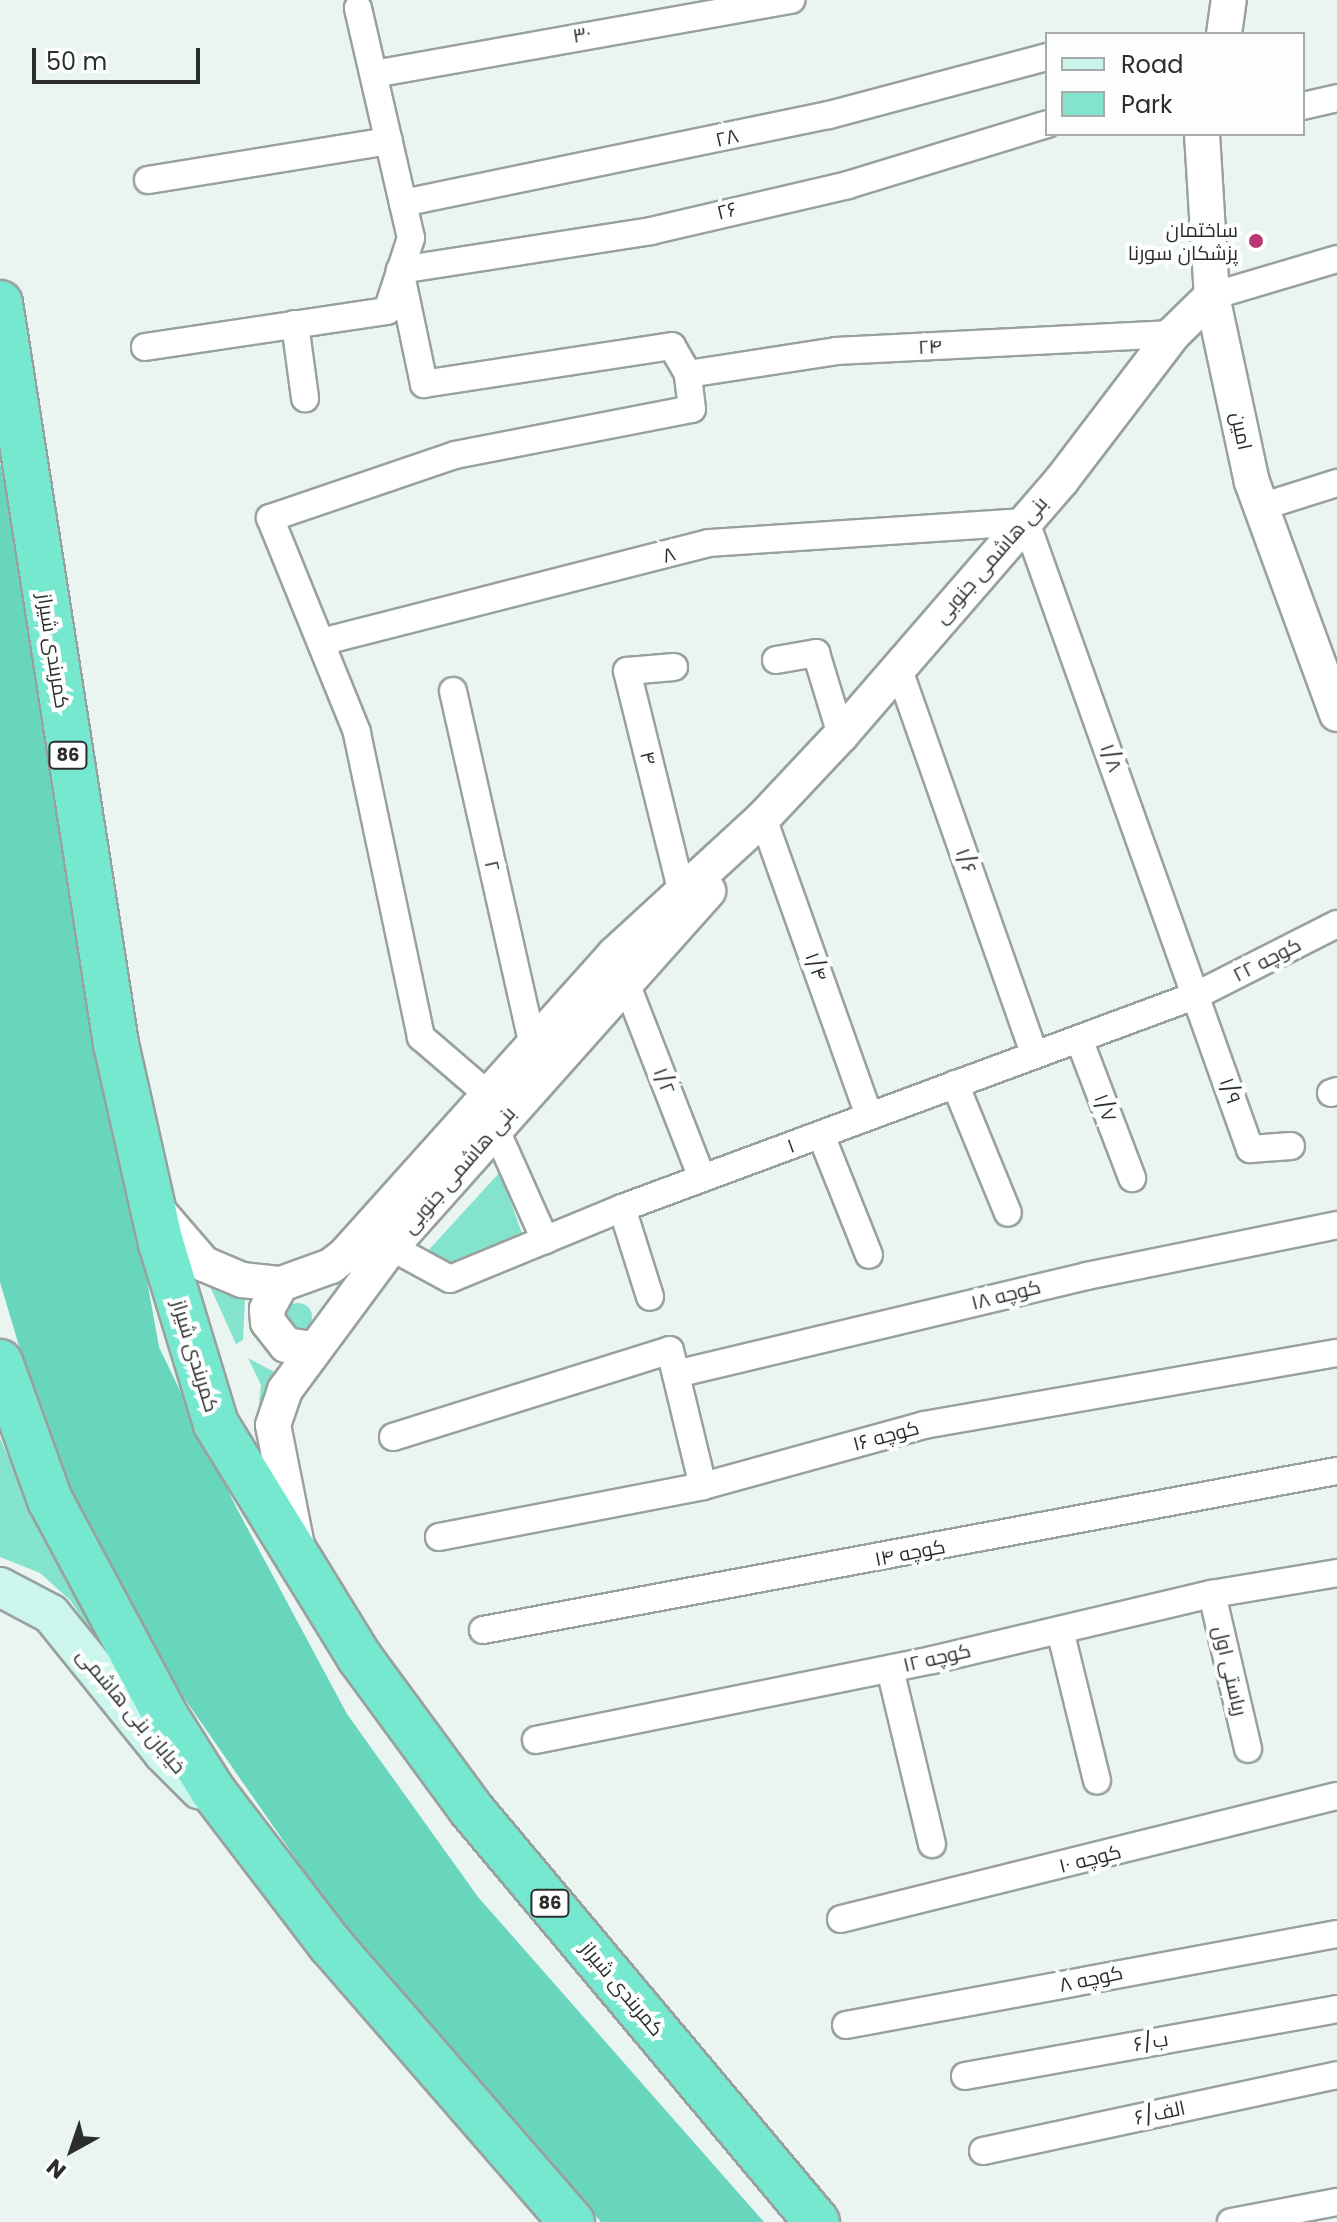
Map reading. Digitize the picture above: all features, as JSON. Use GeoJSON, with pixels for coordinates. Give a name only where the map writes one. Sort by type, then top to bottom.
{"type":"FeatureCollection","features":[{"type":"Feature","properties":{"kind":"highway","name":"کمربندی شیراز"},"geometry":{"type":"LineString","coordinates":[[0,303],[113,1029],[152,1204],[216,1424],[302,1570],[470,1808],[817,2222]]}},
{"type":"Feature","properties":{"kind":"highway"},"geometry":{"type":"LineString","coordinates":[[0,1362],[50,1500],[167,1718],[255,1846],[330,1944],[572,2222]]}},
{"type":"Feature","properties":{"kind":"main road","name":"خیابان بنی هاشمی"},"geometry":{"type":"LineString","coordinates":[[0,1587],[51,1614],[163,1753],[255,1846]]}},
{"type":"Feature","properties":{"kind":"street","name":"۳۰"},"geometry":{"type":"LineString","coordinates":[[374,74],[791,0]]}},
{"type":"Feature","properties":{"kind":"street"},"geometry":{"type":"LineString","coordinates":[[1224,32],[1229,0]]}},
{"type":"Feature","properties":{"kind":"street"},"geometry":{"type":"LineString","coordinates":[[145,347],[387,311],[411,238],[358,8]]}},
{"type":"Feature","properties":{"kind":"street","name":"۲۸"},"geometry":{"type":"LineString","coordinates":[[403,203],[829,115],[1045,58]]}},
{"type":"Feature","properties":{"kind":"street"},"geometry":{"type":"LineString","coordinates":[[1305,106],[1337,98]]}},
{"type":"Feature","properties":{"kind":"street","name":"۲۶"},"geometry":{"type":"LineString","coordinates":[[400,270],[651,231],[848,185],[1045,125]]}},
{"type":"Feature","properties":{"kind":"street","name":"امین"},"geometry":{"type":"LineString","coordinates":[[1202,136],[1212,296],[1261,507],[1330,670],[1337,714]]}},
{"type":"Feature","properties":{"kind":"street"},"geometry":{"type":"LineString","coordinates":[[148,180],[389,141]]}},
{"type":"Feature","properties":{"kind":"street"},"geometry":{"type":"LineString","coordinates":[[1212,296],[1337,259]]}},
{"type":"Feature","properties":{"kind":"street"},"geometry":{"type":"LineString","coordinates":[[400,270],[424,384],[672,346],[688,374],[692,409],[455,455],[270,518],[357,732],[421,1037],[486,1093]]}},
{"type":"Feature","properties":{"kind":"street","name":"بنی هاشمی جنوبی"},"geometry":{"type":"LineString","coordinates":[[152,1204],[204,1264],[242,1280],[281,1284],[331,1266],[345,1255],[532,1041],[681,890],[763,818],[841,735],[1026,522],[1173,334],[1212,296]]}},
{"type":"Feature","properties":{"kind":"street"},"geometry":{"type":"LineString","coordinates":[[295,324],[305,398]]}},
{"type":"Feature","properties":{"kind":"street","name":"۲۴"},"geometry":{"type":"LineString","coordinates":[[688,374],[836,351],[1173,334]]}},
{"type":"Feature","properties":{"kind":"street"},"geometry":{"type":"LineString","coordinates":[[1261,507],[1337,483]]}},
{"type":"Feature","properties":{"kind":"street","name":"۸"},"geometry":{"type":"LineString","coordinates":[[321,642],[709,543],[1026,522]]}},
{"type":"Feature","properties":{"kind":"street","name":"۱/۸"},"geometry":{"type":"LineString","coordinates":[[1026,522],[1197,995]]}},
{"type":"Feature","properties":{"kind":"street"},"geometry":{"type":"LineString","coordinates":[[776,660],[816,653],[841,735]]}},
{"type":"Feature","properties":{"kind":"street","name":"۴"},"geometry":{"type":"LineString","coordinates":[[674,667],[627,671],[681,890]]}},
{"type":"Feature","properties":{"kind":"street","name":"۱/۶"},"geometry":{"type":"LineString","coordinates":[[898,667],[1035,1055]]}},
{"type":"Feature","properties":{"kind":"street","name":"۲"},"geometry":{"type":"LineString","coordinates":[[453,691],[532,1041]]}},
{"type":"Feature","properties":{"kind":"street","name":"بنی هاشمی جنوبی"},"geometry":{"type":"LineString","coordinates":[[302,1570],[273,1425],[285,1390],[312,1349],[391,1247],[696,906],[763,818]]}},
{"type":"Feature","properties":{"kind":"street","name":"۱/۴"},"geometry":{"type":"LineString","coordinates":[[763,818],[869,1116]]}},
{"type":"Feature","properties":{"kind":"street","name":"کوچه ۲۲"},"geometry":{"type":"LineString","coordinates":[[1197,995],[1337,924]]}},
{"type":"Feature","properties":{"kind":"street","name":"۱/۲"},"geometry":{"type":"LineString","coordinates":[[626,983],[702,1178]]}},
{"type":"Feature","properties":{"kind":"street","name":"۱"},"geometry":{"type":"LineString","coordinates":[[391,1247],[450,1279],[622,1208],[1197,995]]}},
{"type":"Feature","properties":{"kind":"street","name":"۱/۹"},"geometry":{"type":"LineString","coordinates":[[1197,995],[1250,1149],[1291,1146]]}},
{"type":"Feature","properties":{"kind":"street","name":"۱/۷"},"geometry":{"type":"LineString","coordinates":[[1079,1039],[1132,1178]]}},
{"type":"Feature","properties":{"kind":"street"},"geometry":{"type":"LineString","coordinates":[[955,1084],[1008,1213]]}},
{"type":"Feature","properties":{"kind":"street"},"geometry":{"type":"LineString","coordinates":[[495,1128],[545,1240]]}},
{"type":"Feature","properties":{"kind":"street"},"geometry":{"type":"LineString","coordinates":[[821,1135],[869,1255]]}},
{"type":"Feature","properties":{"kind":"street"},"geometry":{"type":"LineString","coordinates":[[622,1208],[650,1297]]}},
{"type":"Feature","properties":{"kind":"street","name":"کوچه ۱۸"},"geometry":{"type":"LineString","coordinates":[[676,1374],[1087,1276],[1337,1225]]}},
{"type":"Feature","properties":{"kind":"street"},"geometry":{"type":"LineString","coordinates":[[281,1284],[267,1309],[268,1322],[286,1345],[312,1349]]}},
{"type":"Feature","properties":{"kind":"street"},"geometry":{"type":"LineString","coordinates":[[393,1437],[670,1350],[703,1486]]}},
{"type":"Feature","properties":{"kind":"street","name":"کوچه ۱۶"},"geometry":{"type":"LineString","coordinates":[[439,1537],[703,1486],[924,1425],[1337,1353]]}},
{"type":"Feature","properties":{"kind":"street","name":"کوچه ۱۴"},"geometry":{"type":"LineString","coordinates":[[483,1630],[1337,1471]]}},
{"type":"Feature","properties":{"kind":"street","name":"کوچه ۱۲"},"geometry":{"type":"LineString","coordinates":[[536,1740],[890,1669],[1212,1594],[1337,1573]]}},
{"type":"Feature","properties":{"kind":"street","name":"ریاستی اول"},"geometry":{"type":"LineString","coordinates":[[1212,1594],[1248,1749]]}},
{"type":"Feature","properties":{"kind":"street"},"geometry":{"type":"LineString","coordinates":[[1060,1630],[1097,1781]]}},
{"type":"Feature","properties":{"kind":"street"},"geometry":{"type":"LineString","coordinates":[[890,1669],[932,1844]]}},
{"type":"Feature","properties":{"kind":"street","name":"کوچه ۱۰"},"geometry":{"type":"LineString","coordinates":[[841,1919],[1337,1796]]}},
{"type":"Feature","properties":{"kind":"street","name":"کوچه ۸"},"geometry":{"type":"LineString","coordinates":[[846,2025],[1337,1934]]}},
{"type":"Feature","properties":{"kind":"street","name":"ب/۶"},"geometry":{"type":"LineString","coordinates":[[965,2076],[1337,2009]]}},
{"type":"Feature","properties":{"kind":"street","name":"۶/الف"},"geometry":{"type":"LineString","coordinates":[[983,2151],[1337,2075]]}},
{"type":"Feature","properties":{"kind":"street"},"geometry":{"type":"LineString","coordinates":[[1231,2222],[1337,2202]]}},
{"type":"Feature","properties":{"kind":"green space"},"geometry":{"type":"Polygon","coordinates":[[[0,462],[159,1347],[236,1507],[347,1714],[478,1897],[764,2222],[601,2222],[339,1921],[173,1682],[51,1454],[0,1282],[0,462]]]}},
{"type":"Feature","properties":{"kind":"green space"},"geometry":{"type":"Polygon","coordinates":[[[500,1172],[524,1239],[447,1264],[426,1253],[500,1172]]]}},
{"type":"Feature","properties":{"kind":"green space"},"geometry":{"type":"Polygon","coordinates":[[[208,1282],[245,1299],[243,1340],[236,1344],[208,1282]]]}},
{"type":"Feature","properties":{"kind":"green space"},"geometry":{"type":"Polygon","coordinates":[[[298,1303],[308,1307],[312,1317],[308,1327],[298,1331],[288,1327],[284,1317],[288,1307],[298,1303]]]}},
{"type":"Feature","properties":{"kind":"green space"},"geometry":{"type":"Polygon","coordinates":[[[248,1358],[284,1377],[268,1419],[258,1413],[261,1385],[248,1358]]]}},
{"type":"Feature","properties":{"kind":"green space"},"geometry":{"type":"Polygon","coordinates":[[[0,1438],[44,1540],[112,1662],[70,1600],[40,1573],[0,1557],[0,1438]]]}},
{"type":"Feature","properties":{"kind":"place","name":"ساختمان پزشکان سورنا"},"geometry":{"type":"Point","coordinates":[1256,241]}}]}
